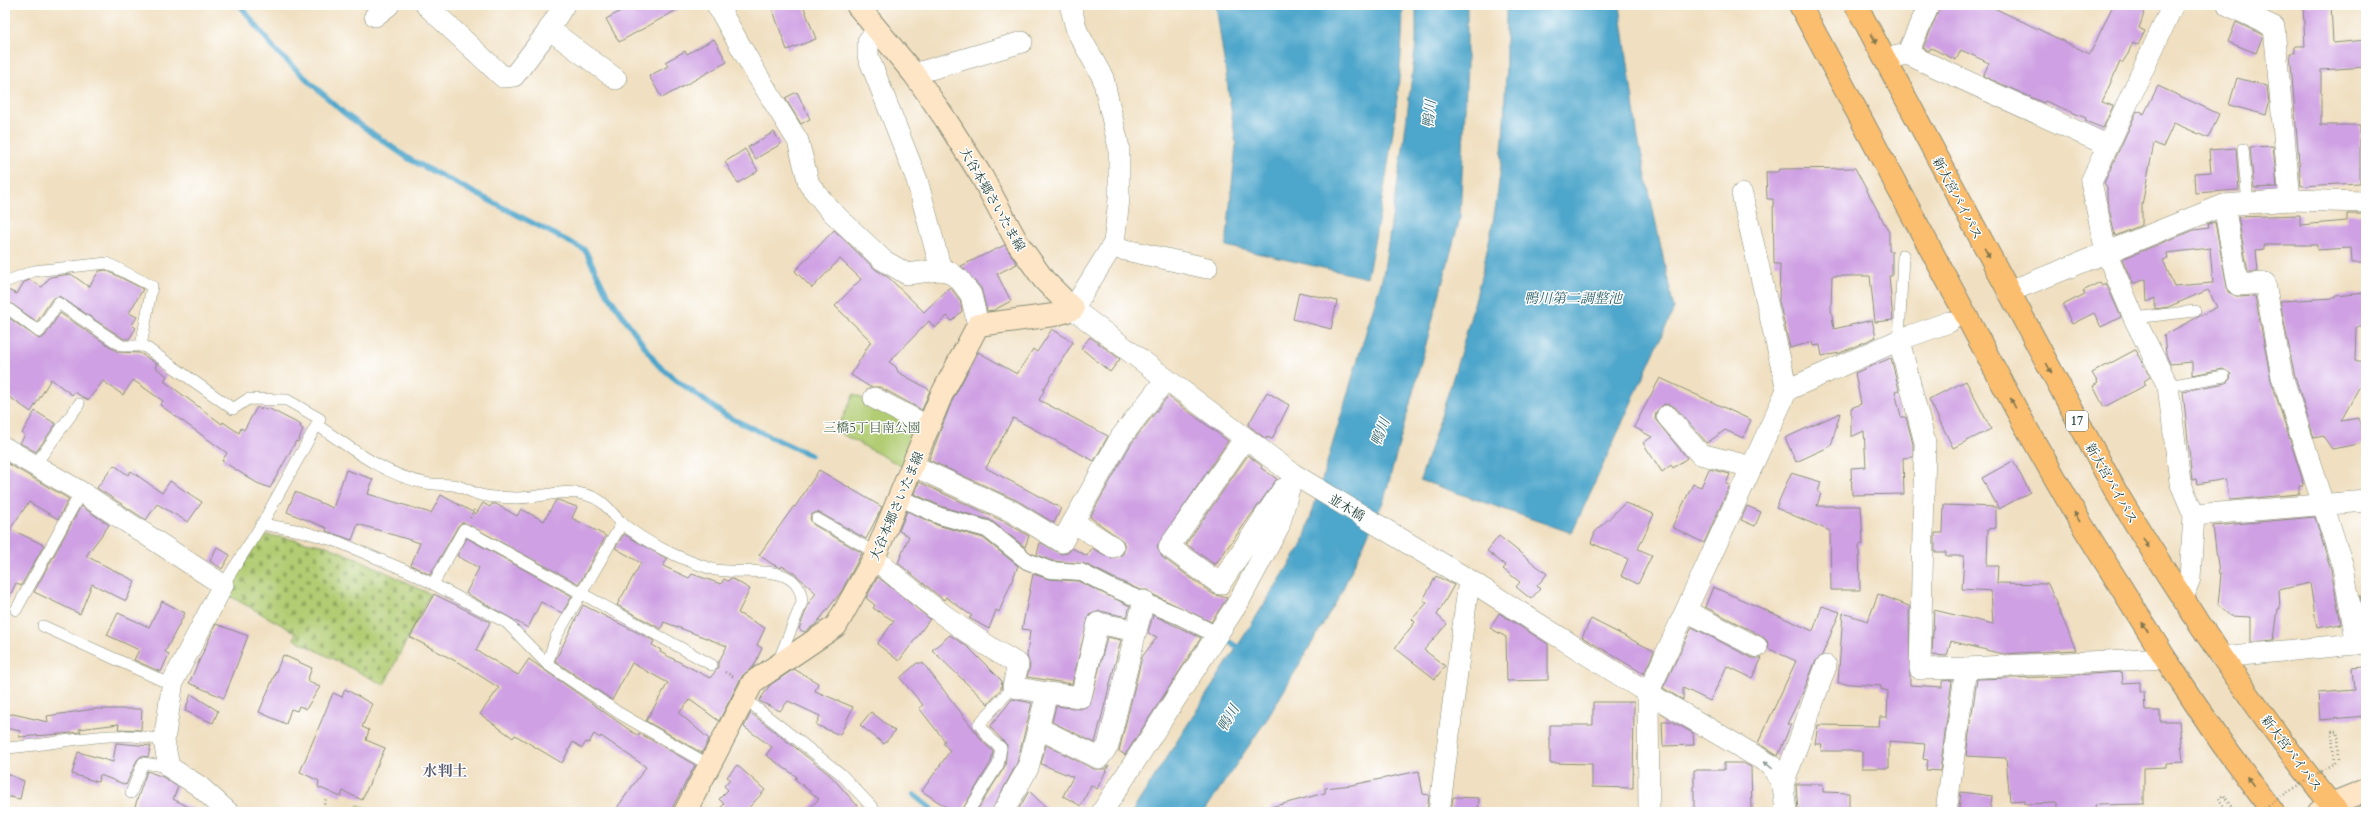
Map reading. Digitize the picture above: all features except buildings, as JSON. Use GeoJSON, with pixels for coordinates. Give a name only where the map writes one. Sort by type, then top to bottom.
{"type":"FeatureCollection","features":[{"type":"Feature","properties":{"kind":"highway"},"geometry":{"type":"LineString","coordinates":[[1800,5],[2023,422],[2118,585],[2223,744],[2273,812]]}},
{"type":"Feature","properties":{"kind":"highway","name":"新大宮バイパス"},"geometry":{"type":"LineString","coordinates":[[1856,5],[2116,492],[2221,657],[2330,809]]}},
{"type":"Feature","properties":{"kind":"main road","name":"大谷本郷さいたま線"},"geometry":{"type":"LineString","coordinates":[[857,5],[914,74],[982,177],[1018,242],[1044,280],[1073,309]]}},
{"type":"Feature","properties":{"kind":"main road"},"geometry":{"type":"LineString","coordinates":[[978,325],[1054,315],[1073,309]]}},
{"type":"Feature","properties":{"kind":"main road","name":"大谷本郷さいたま線"},"geometry":{"type":"LineString","coordinates":[[686,812],[753,682],[836,626],[875,556],[914,466],[941,396],[978,325]]}},
{"type":"Feature","properties":{"kind":"main road"},"geometry":{"type":"LineString","coordinates":[[2330,809],[2366,790]]}},
{"type":"Feature","properties":{"kind":"street"},"geometry":{"type":"LineString","coordinates":[[426,5],[503,77],[514,76],[549,29],[564,5]]}},
{"type":"Feature","properties":{"kind":"street"},"geometry":{"type":"LineString","coordinates":[[717,5],[754,70],[798,141],[809,184],[829,209],[884,260],[907,274],[941,270],[948,272],[960,280],[971,295],[978,325]]}},
{"type":"Feature","properties":{"kind":"street"},"geometry":{"type":"LineString","coordinates":[[1070,5],[1077,30],[1103,78],[1119,148],[1119,199],[1112,247],[1073,309]]}},
{"type":"Feature","properties":{"kind":"street"},"geometry":{"type":"LineString","coordinates":[[1907,54],[1929,5]]}},
{"type":"Feature","properties":{"kind":"street"},"geometry":{"type":"LineString","coordinates":[[2173,5],[2091,182],[2106,252],[2134,318],[2168,386],[2180,482],[2194,515],[2190,578],[2183,599]]}},
{"type":"Feature","properties":{"kind":"street"},"geometry":{"type":"LineString","coordinates":[[2228,5],[2274,27],[2290,200]]}},
{"type":"Feature","properties":{"kind":"street"},"geometry":{"type":"LineString","coordinates":[[549,29],[616,79]]}},
{"type":"Feature","properties":{"kind":"street"},"geometry":{"type":"LineString","coordinates":[[877,30],[868,41],[868,56],[917,180],[941,270]]}},
{"type":"Feature","properties":{"kind":"street"},"geometry":{"type":"LineString","coordinates":[[914,74],[1022,42]]}},
{"type":"Feature","properties":{"kind":"street"},"geometry":{"type":"LineString","coordinates":[[1885,59],[1907,54],[2107,145]]}},
{"type":"Feature","properties":{"kind":"street"},"geometry":{"type":"LineString","coordinates":[[1648,812],[1648,693],[1787,390],[1742,194]]}},
{"type":"Feature","properties":{"kind":"street"},"geometry":{"type":"LineString","coordinates":[[2008,292],[2224,205],[2290,200],[2366,202]]}},
{"type":"Feature","properties":{"kind":"street"},"geometry":{"type":"LineString","coordinates":[[2221,657],[2361,644],[2342,567],[2282,376],[2265,282],[2238,286],[2224,205]]}},
{"type":"Feature","properties":{"kind":"street"},"geometry":{"type":"LineString","coordinates":[[1112,247],[1207,268]]}},
{"type":"Feature","properties":{"kind":"street","name":"並木橋"},"geometry":{"type":"LineString","coordinates":[[1073,309],[1297,476],[1469,580],[1648,693],[1771,765],[1783,785]]}},
{"type":"Feature","properties":{"kind":"street"},"geometry":{"type":"LineString","coordinates":[[1787,390],[1899,340],[1949,322]]}},
{"type":"Feature","properties":{"kind":"street"},"geometry":{"type":"LineString","coordinates":[[1899,340],[1925,443],[1920,669],[2165,658]]}},
{"type":"Feature","properties":{"kind":"street"},"geometry":{"type":"LineString","coordinates":[[914,466],[1013,512],[1062,542],[1121,437],[1166,379]]}},
{"type":"Feature","properties":{"kind":"street"},"geometry":{"type":"LineString","coordinates":[[874,398],[929,427]]}},
{"type":"Feature","properties":{"kind":"street"},"geometry":{"type":"LineString","coordinates":[[1667,416],[1700,454],[1752,467]]}},
{"type":"Feature","properties":{"kind":"street"},"geometry":{"type":"LineString","coordinates":[[1245,438],[1169,547],[1220,584],[1297,476]]}},
{"type":"Feature","properties":{"kind":"street"},"geometry":{"type":"LineString","coordinates":[[6,449],[80,492],[223,585],[172,685],[164,741],[169,768],[199,786],[227,812]]}},
{"type":"Feature","properties":{"kind":"street"},"geometry":{"type":"LineString","coordinates":[[1102,812],[1239,601],[1279,526],[1297,476]]}},
{"type":"Feature","properties":{"kind":"street"},"geometry":{"type":"LineString","coordinates":[[900,498],[940,516],[987,529],[1027,561],[1050,570],[1081,572],[1112,588],[1144,601],[1217,635]]}},
{"type":"Feature","properties":{"kind":"street"},"geometry":{"type":"LineString","coordinates":[[2194,515],[2366,501]]}},
{"type":"Feature","properties":{"kind":"street"},"geometry":{"type":"LineString","coordinates":[[1072,522],[1114,547]]}},
{"type":"Feature","properties":{"kind":"street"},"geometry":{"type":"LineString","coordinates":[[875,556],[924,601],[996,652],[1018,664],[1013,687],[1081,697],[1098,623],[1136,631]]}},
{"type":"Feature","properties":{"kind":"street"},"geometry":{"type":"LineString","coordinates":[[1439,812],[1469,580]]}},
{"type":"Feature","properties":{"kind":"street"},"geometry":{"type":"LineString","coordinates":[[1040,729],[1099,758],[1108,746],[1144,601]]}},
{"type":"Feature","properties":{"kind":"street"},"geometry":{"type":"LineString","coordinates":[[1686,611],[1757,647]]}},
{"type":"Feature","properties":{"kind":"street"},"geometry":{"type":"LineString","coordinates":[[1786,812],[1783,785],[1826,666]]}},
{"type":"Feature","properties":{"kind":"street"},"geometry":{"type":"LineString","coordinates":[[1946,812],[1966,668]]}},
{"type":"Feature","properties":{"kind":"street"},"geometry":{"type":"LineString","coordinates":[[1003,812],[1028,768],[1040,729],[1047,693]]}},
{"type":"Feature","properties":{"kind":"lane"},"geometry":{"type":"LineString","coordinates":[[2243,149],[2248,204]]}},
{"type":"Feature","properties":{"kind":"lane"},"geometry":{"type":"LineString","coordinates":[[1899,340],[1903,254]]}},
{"type":"Feature","properties":{"kind":"lane"},"geometry":{"type":"LineString","coordinates":[[5,282],[34,271],[107,263],[152,286],[141,346]]}},
{"type":"Feature","properties":{"kind":"lane"},"geometry":{"type":"LineString","coordinates":[[5,306],[39,332],[58,303],[122,346],[144,346],[233,409],[248,399],[287,400],[320,419],[262,524],[223,585]]}},
{"type":"Feature","properties":{"kind":"lane"},"geometry":{"type":"LineString","coordinates":[[2134,318],[2195,311]]}},
{"type":"Feature","properties":{"kind":"lane"},"geometry":{"type":"LineString","coordinates":[[2168,386],[2224,376]]}},
{"type":"Feature","properties":{"kind":"lane"},"geometry":{"type":"LineString","coordinates":[[35,465],[79,404]]}},
{"type":"Feature","properties":{"kind":"lane"},"geometry":{"type":"LineString","coordinates":[[317,425],[385,471],[426,484],[454,485],[482,495],[519,498],[569,492],[585,494],[605,503],[622,523],[657,545],[691,562],[715,570],[764,571],[780,574],[795,583],[802,593],[802,602],[776,666]]}},
{"type":"Feature","properties":{"kind":"lane"},"geometry":{"type":"LineString","coordinates":[[16,610],[80,492]]}},
{"type":"Feature","properties":{"kind":"lane"},"geometry":{"type":"LineString","coordinates":[[817,519],[875,556]]}},
{"type":"Feature","properties":{"kind":"lane"},"geometry":{"type":"LineString","coordinates":[[547,664],[556,637],[622,523]]}},
{"type":"Feature","properties":{"kind":"lane"},"geometry":{"type":"LineString","coordinates":[[262,524],[301,531],[336,541],[433,584],[507,623],[547,664],[619,713],[709,765]]}},
{"type":"Feature","properties":{"kind":"lane"},"geometry":{"type":"LineString","coordinates":[[433,584],[464,529],[581,595],[712,665]]}},
{"type":"Feature","properties":{"kind":"lane"},"geometry":{"type":"LineString","coordinates":[[43,626],[172,685]]}},
{"type":"Feature","properties":{"kind":"lane"},"geometry":{"type":"LineString","coordinates":[[968,812],[998,765],[1001,748],[990,739],[979,724],[1013,687]]}},
{"type":"Feature","properties":{"kind":"lane"},"geometry":{"type":"LineString","coordinates":[[748,693],[841,774],[873,808],[870,812]]}},
{"type":"Feature","properties":{"kind":"lane"},"geometry":{"type":"LineString","coordinates":[[5,748],[31,747],[106,734],[148,737],[164,741]]}},
{"type":"Feature","properties":{"kind":"lane"},"geometry":{"type":"LineString","coordinates":[[131,793],[143,763],[169,768]]}},
{"type":"Feature","properties":{"kind":"path"},"geometry":{"type":"LineString","coordinates":[[464,529],[482,495]]}},
{"type":"Feature","properties":{"kind":"path"},"geometry":{"type":"LineString","coordinates":[[712,665],[748,693]]}},
{"type":"Feature","properties":{"kind":"path"},"geometry":{"type":"LineString","coordinates":[[2257,812],[2334,763],[2332,731],[2338,731],[2339,759]]}},
{"type":"Feature","properties":{"kind":"path"},"geometry":{"type":"LineString","coordinates":[[2229,812],[2219,798],[2224,795],[2236,812]]}},
{"type":"Feature","properties":{"kind":"path"},"geometry":{"type":"LineString","coordinates":[[322,812],[326,798]]}},
{"type":"Feature","properties":{"kind":"green space","name":"三橋5丁目南公園"},"geometry":{"type":"Polygon","coordinates":[[[854,394],[920,430],[903,467],[836,431],[854,394]]]}},
{"type":"Feature","properties":{"kind":"green space"},"geometry":{"type":"Polygon","coordinates":[[[269,535],[326,546],[359,559],[430,594],[384,685],[294,639],[296,633],[226,594],[260,536],[269,535]]]}},
{"type":"Feature","properties":{"kind":"green space"},"geometry":{"type":"Polygon","coordinates":[[[358,805],[374,812],[355,812],[358,805]]]}},
{"type":"Feature","properties":{"kind":"water"},"geometry":{"type":"Polygon","coordinates":[[[1216,5],[1403,5],[1402,39],[1396,108],[1386,177],[1367,278],[1226,246],[1236,144],[1216,5]]]}},
{"type":"Feature","properties":{"kind":"water","name":"鴨川"},"geometry":{"type":"Polygon","coordinates":[[[1416,5],[1467,5],[1467,65],[1460,218],[1384,500],[1339,597],[1269,716],[1204,812],[1132,812],[1303,543],[1383,275],[1403,148],[1416,42],[1416,5]]]}},
{"type":"Feature","properties":{"kind":"water","name":"鴨川第二調整池"},"geometry":{"type":"Polygon","coordinates":[[[1506,5],[1620,5],[1638,138],[1674,309],[1572,533],[1420,480],[1450,388],[1477,295],[1491,232],[1500,176],[1504,119],[1506,5]]]}},
{"type":"Feature","properties":{"kind":"waterway"},"geometry":{"type":"LineString","coordinates":[[240,5],[276,51],[345,114],[409,159],[585,250],[606,292],[657,364],[679,382],[726,416],[810,455]]}},
{"type":"Feature","properties":{"kind":"waterway"},"geometry":{"type":"LineString","coordinates":[[1223,638],[1244,651]]}},
{"type":"Feature","properties":{"kind":"waterway"},"geometry":{"type":"LineString","coordinates":[[914,795],[935,812]]}},
{"type":"Feature","properties":{"kind":"district","name":"水判土"},"geometry":{"type":"Point","coordinates":[445,771]}}]}
